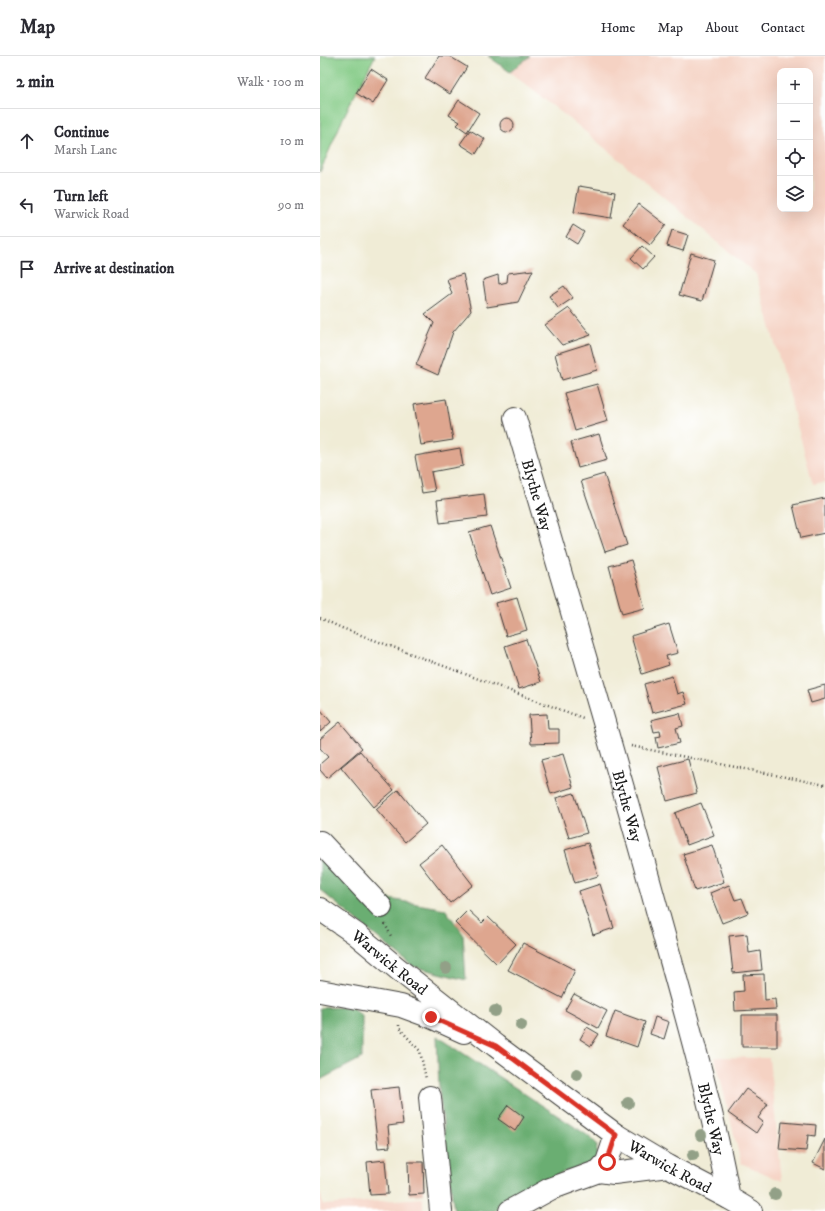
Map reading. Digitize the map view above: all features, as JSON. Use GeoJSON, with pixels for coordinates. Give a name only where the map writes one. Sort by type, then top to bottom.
{"type":"FeatureCollection","features":[{"type":"Feature","properties":{"kind":"street","name":"Blythe Way"},"geometry":{"type":"LineString","coordinates":[[515,418],[606,726],[698,1057],[729,1198]]}},
{"type":"Feature","properties":{"kind":"street"},"geometry":{"type":"LineString","coordinates":[[320,842],[381,907]]}},
{"type":"Feature","properties":{"kind":"street","name":"Warwick Road"},"geometry":{"type":"LineString","coordinates":[[320,909],[356,934],[398,970],[496,1046],[616,1135],[668,1166],[751,1211]]}},
{"type":"Feature","properties":{"kind":"street","name":"Warwick Road"},"geometry":{"type":"LineString","coordinates":[[320,991],[401,1006],[431,1017],[496,1046]]}},
{"type":"Feature","properties":{"kind":"street"},"geometry":{"type":"LineString","coordinates":[[430,1097],[441,1211]]}},
{"type":"Feature","properties":{"kind":"street"},"geometry":{"type":"LineString","coordinates":[[599,1171],[607,1162],[616,1135]]}},
{"type":"Feature","properties":{"kind":"street"},"geometry":{"type":"LineString","coordinates":[[510,1211],[550,1189],[599,1171],[614,1173],[668,1166]]}},
{"type":"Feature","properties":{"kind":"path"},"geometry":{"type":"LineString","coordinates":[[320,618],[342,628],[606,726]]}},
{"type":"Feature","properties":{"kind":"path"},"geometry":{"type":"LineString","coordinates":[[612,747],[632,746],[825,785]]}},
{"type":"Feature","properties":{"kind":"shaded area"},"geometry":{"type":"Polygon","coordinates":[[[489,56],[825,56],[825,482],[813,484],[756,274],[576,124],[489,56]]]}},
{"type":"Feature","properties":{"kind":"shaded area"},"geometry":{"type":"Polygon","coordinates":[[[715,1057],[769,1058],[782,1181],[741,1163],[715,1057]]]}},
{"type":"Feature","properties":{"kind":"shaded area"},"geometry":{"type":"Polygon","coordinates":[[[320,1191],[323,1205],[423,1198],[423,1211],[320,1211],[320,1191]]]}},
{"type":"Feature","properties":{"kind":"green space"},"geometry":{"type":"Polygon","coordinates":[[[320,56],[375,56],[344,116],[320,172],[320,56]]]}},
{"type":"Feature","properties":{"kind":"green space"},"geometry":{"type":"Polygon","coordinates":[[[488,56],[530,56],[510,72],[488,56]]]}},
{"type":"Feature","properties":{"kind":"green space"},"geometry":{"type":"Polygon","coordinates":[[[320,857],[384,898],[445,909],[463,934],[466,980],[412,966],[320,890],[320,857]]]}},
{"type":"Feature","properties":{"kind":"green space"},"geometry":{"type":"Polygon","coordinates":[[[351,1007],[362,1016],[362,1058],[320,1080],[320,1008],[351,1007]]]}},
{"type":"Feature","properties":{"kind":"green space"},"geometry":{"type":"Polygon","coordinates":[[[437,1036],[587,1135],[597,1144],[596,1161],[556,1175],[494,1211],[454,1211],[439,1089],[437,1036]]]}},
{"type":"Feature","properties":{"kind":"building"},"geometry":{"type":"Polygon","coordinates":[[[439,56],[449,56],[467,67],[450,94],[425,78],[439,56]]]}},
{"type":"Feature","properties":{"kind":"building"},"geometry":{"type":"Polygon","coordinates":[[[371,69],[388,80],[373,104],[356,93],[371,69]]]}},
{"type":"Feature","properties":{"kind":"building"},"geometry":{"type":"Polygon","coordinates":[[[459,100],[479,113],[467,132],[457,125],[460,122],[449,115],[459,100]]]}},
{"type":"Feature","properties":{"kind":"building"},"geometry":{"type":"Polygon","coordinates":[[[507,118],[512,120],[514,125],[512,130],[507,132],[502,130],[500,125],[502,120],[507,118]]]}},
{"type":"Feature","properties":{"kind":"building"},"geometry":{"type":"Polygon","coordinates":[[[470,130],[485,139],[476,154],[460,144],[470,130]]]}},
{"type":"Feature","properties":{"kind":"building"},"geometry":{"type":"Polygon","coordinates":[[[579,186],[615,192],[611,218],[574,212],[579,186]]]}},
{"type":"Feature","properties":{"kind":"building"},"geometry":{"type":"Polygon","coordinates":[[[639,204],[666,225],[650,245],[623,224],[639,204]]]}},
{"type":"Feature","properties":{"kind":"building"},"geometry":{"type":"Polygon","coordinates":[[[573,225],[584,232],[577,244],[566,237],[573,225]]]}},
{"type":"Feature","properties":{"kind":"building"},"geometry":{"type":"Polygon","coordinates":[[[672,230],[688,235],[683,251],[667,246],[672,230]]]}},
{"type":"Feature","properties":{"kind":"building"},"geometry":{"type":"Polygon","coordinates":[[[642,246],[654,257],[643,269],[631,258],[642,246]]]}},
{"type":"Feature","properties":{"kind":"building"},"geometry":{"type":"Polygon","coordinates":[[[691,253],[714,260],[702,301],[679,295],[691,253]]]}},
{"type":"Feature","properties":{"kind":"building"},"geometry":{"type":"Polygon","coordinates":[[[533,270],[518,302],[487,307],[483,280],[498,275],[499,284],[507,282],[508,273],[533,270]]]}},
{"type":"Feature","properties":{"kind":"building"},"geometry":{"type":"Polygon","coordinates":[[[463,274],[471,311],[453,332],[438,375],[416,365],[434,323],[425,314],[452,294],[447,279],[463,274]]]}},
{"type":"Feature","properties":{"kind":"building"},"geometry":{"type":"Polygon","coordinates":[[[564,286],[573,298],[558,308],[549,296],[564,286]]]}},
{"type":"Feature","properties":{"kind":"building"},"geometry":{"type":"Polygon","coordinates":[[[569,308],[591,335],[562,345],[545,325],[569,308]]]}},
{"type":"Feature","properties":{"kind":"building"},"geometry":{"type":"Polygon","coordinates":[[[590,343],[597,370],[562,380],[555,354],[590,343]]]}},
{"type":"Feature","properties":{"kind":"building"},"geometry":{"type":"Polygon","coordinates":[[[597,384],[608,421],[575,431],[564,393],[597,384]]]}},
{"type":"Feature","properties":{"kind":"building"},"geometry":{"type":"Polygon","coordinates":[[[446,399],[453,440],[421,445],[414,404],[446,399]]]}},
{"type":"Feature","properties":{"kind":"building"},"geometry":{"type":"Polygon","coordinates":[[[599,434],[607,460],[578,468],[571,442],[599,434]]]}},
{"type":"Feature","properties":{"kind":"building"},"geometry":{"type":"Polygon","coordinates":[[[460,448],[463,466],[431,472],[435,491],[422,493],[415,456],[460,448]]]}},
{"type":"Feature","properties":{"kind":"building"},"geometry":{"type":"Polygon","coordinates":[[[604,474],[627,545],[605,552],[581,481],[604,474]]]}},
{"type":"Feature","properties":{"kind":"building"},"geometry":{"type":"Polygon","coordinates":[[[484,494],[487,517],[440,523],[437,500],[484,494]]]}},
{"type":"Feature","properties":{"kind":"building"},"geometry":{"type":"Polygon","coordinates":[[[825,498],[825,533],[801,538],[793,505],[825,498]]]}},
{"type":"Feature","properties":{"kind":"building"},"geometry":{"type":"Polygon","coordinates":[[[490,526],[511,588],[490,595],[469,532],[490,526]]]}},
{"type":"Feature","properties":{"kind":"building"},"geometry":{"type":"Polygon","coordinates":[[[631,560],[645,608],[622,614],[609,566],[631,560]]]}},
{"type":"Feature","properties":{"kind":"building"},"geometry":{"type":"Polygon","coordinates":[[[517,597],[527,630],[506,636],[496,603],[517,597]]]}},
{"type":"Feature","properties":{"kind":"building"},"geometry":{"type":"Polygon","coordinates":[[[669,624],[678,653],[666,656],[669,665],[642,674],[631,636],[669,624]]]}},
{"type":"Feature","properties":{"kind":"building"},"geometry":{"type":"Polygon","coordinates":[[[526,639],[541,682],[519,689],[505,646],[526,639]]]}},
{"type":"Feature","properties":{"kind":"building"},"geometry":{"type":"Polygon","coordinates":[[[672,676],[677,694],[683,692],[687,704],[652,713],[644,684],[672,676]]]}},
{"type":"Feature","properties":{"kind":"building"},"geometry":{"type":"Polygon","coordinates":[[[825,685],[825,699],[811,703],[807,690],[825,685]]]}},
{"type":"Feature","properties":{"kind":"building"},"geometry":{"type":"Polygon","coordinates":[[[320,709],[331,722],[320,732],[320,709]]]}},
{"type":"Feature","properties":{"kind":"building"},"geometry":{"type":"Polygon","coordinates":[[[680,713],[683,726],[676,728],[680,743],[658,748],[656,737],[661,736],[660,731],[654,732],[651,720],[680,713]]]}},
{"type":"Feature","properties":{"kind":"building"},"geometry":{"type":"Polygon","coordinates":[[[547,714],[548,729],[559,729],[559,743],[531,744],[529,715],[547,714]]]}},
{"type":"Feature","properties":{"kind":"building"},"geometry":{"type":"Polygon","coordinates":[[[340,722],[362,748],[327,778],[320,770],[320,764],[328,757],[320,748],[320,739],[340,722]]]}},
{"type":"Feature","properties":{"kind":"building"},"geometry":{"type":"Polygon","coordinates":[[[360,751],[394,790],[374,807],[341,767],[360,751]]]}},
{"type":"Feature","properties":{"kind":"building"},"geometry":{"type":"Polygon","coordinates":[[[563,754],[573,787],[551,794],[541,760],[563,754]]]}},
{"type":"Feature","properties":{"kind":"building"},"geometry":{"type":"Polygon","coordinates":[[[688,759],[697,793],[667,801],[658,767],[688,759]]]}},
{"type":"Feature","properties":{"kind":"building"},"geometry":{"type":"Polygon","coordinates":[[[398,790],[426,824],[405,842],[376,809],[398,790]]]}},
{"type":"Feature","properties":{"kind":"building"},"geometry":{"type":"Polygon","coordinates":[[[574,793],[587,833],[569,838],[556,798],[574,793]]]}},
{"type":"Feature","properties":{"kind":"building"},"geometry":{"type":"Polygon","coordinates":[[[701,803],[714,835],[687,845],[675,813],[701,803]]]}},
{"type":"Feature","properties":{"kind":"building"},"geometry":{"type":"Polygon","coordinates":[[[588,843],[598,876],[575,883],[565,850],[588,843]]]}},
{"type":"Feature","properties":{"kind":"building"},"geometry":{"type":"Polygon","coordinates":[[[442,845],[473,885],[450,903],[419,863],[442,845]]]}},
{"type":"Feature","properties":{"kind":"building"},"geometry":{"type":"Polygon","coordinates":[[[712,845],[724,882],[695,891],[683,854],[712,845]]]}},
{"type":"Feature","properties":{"kind":"building"},"geometry":{"type":"Polygon","coordinates":[[[600,884],[614,928],[593,935],[579,891],[600,884]]]}},
{"type":"Feature","properties":{"kind":"building"},"geometry":{"type":"Polygon","coordinates":[[[729,885],[735,900],[742,898],[748,913],[722,923],[710,893],[729,885]]]}},
{"type":"Feature","properties":{"kind":"building"},"geometry":{"type":"Polygon","coordinates":[[[468,910],[482,923],[488,917],[516,944],[497,964],[455,923],[468,910]]]}},
{"type":"Feature","properties":{"kind":"building"},"geometry":{"type":"Polygon","coordinates":[[[747,934],[749,953],[760,951],[762,970],[733,973],[729,936],[747,934]]]}},
{"type":"Feature","properties":{"kind":"building"},"geometry":{"type":"Polygon","coordinates":[[[523,943],[575,970],[562,998],[508,970],[523,943]]]}},
{"type":"Feature","properties":{"kind":"building"},"geometry":{"type":"Polygon","coordinates":[[[764,974],[765,1000],[775,999],[776,1009],[735,1011],[734,992],[744,991],[743,975],[764,974]]]}},
{"type":"Feature","properties":{"kind":"building"},"geometry":{"type":"Polygon","coordinates":[[[574,994],[607,1011],[598,1028],[565,1010],[574,994]]]}},
{"type":"Feature","properties":{"kind":"building"},"geometry":{"type":"Polygon","coordinates":[[[615,1011],[645,1022],[637,1047],[606,1036],[615,1011]]]}},
{"type":"Feature","properties":{"kind":"building"},"geometry":{"type":"Polygon","coordinates":[[[742,1015],[777,1015],[777,1047],[742,1047],[742,1015]]]}},
{"type":"Feature","properties":{"kind":"building"},"geometry":{"type":"Polygon","coordinates":[[[655,1017],[669,1022],[664,1039],[650,1034],[655,1017]]]}},
{"type":"Feature","properties":{"kind":"building"},"geometry":{"type":"Polygon","coordinates":[[[587,1027],[599,1034],[591,1046],[580,1039],[587,1027]]]}},
{"type":"Feature","properties":{"kind":"building"},"geometry":{"type":"Polygon","coordinates":[[[399,1087],[403,1124],[388,1126],[390,1147],[378,1148],[371,1090],[399,1087]]]}},
{"type":"Feature","properties":{"kind":"building"},"geometry":{"type":"Polygon","coordinates":[[[746,1089],[768,1104],[758,1118],[763,1122],[756,1133],[728,1113],[746,1089]]]}},
{"type":"Feature","properties":{"kind":"building"},"geometry":{"type":"Polygon","coordinates":[[[508,1105],[524,1117],[515,1131],[498,1119],[508,1105]]]}},
{"type":"Feature","properties":{"kind":"building"},"geometry":{"type":"Polygon","coordinates":[[[782,1122],[816,1125],[815,1136],[808,1135],[806,1151],[779,1149],[782,1122]]]}},
{"type":"Feature","properties":{"kind":"building"},"geometry":{"type":"Polygon","coordinates":[[[825,1139],[825,1169],[813,1163],[825,1139]]]}},
{"type":"Feature","properties":{"kind":"building"},"geometry":{"type":"Polygon","coordinates":[[[385,1160],[388,1194],[370,1195],[367,1162],[385,1160]]]}},
{"type":"Feature","properties":{"kind":"building"},"geometry":{"type":"Polygon","coordinates":[[[408,1162],[423,1162],[424,1194],[409,1195],[408,1162]]]}},
{"type":"Feature","properties":{"kind":"route"},"geometry":{"type":"LineString","coordinates":[[431,1017],[496,1046],[616,1135],[607,1162]]}}]}
